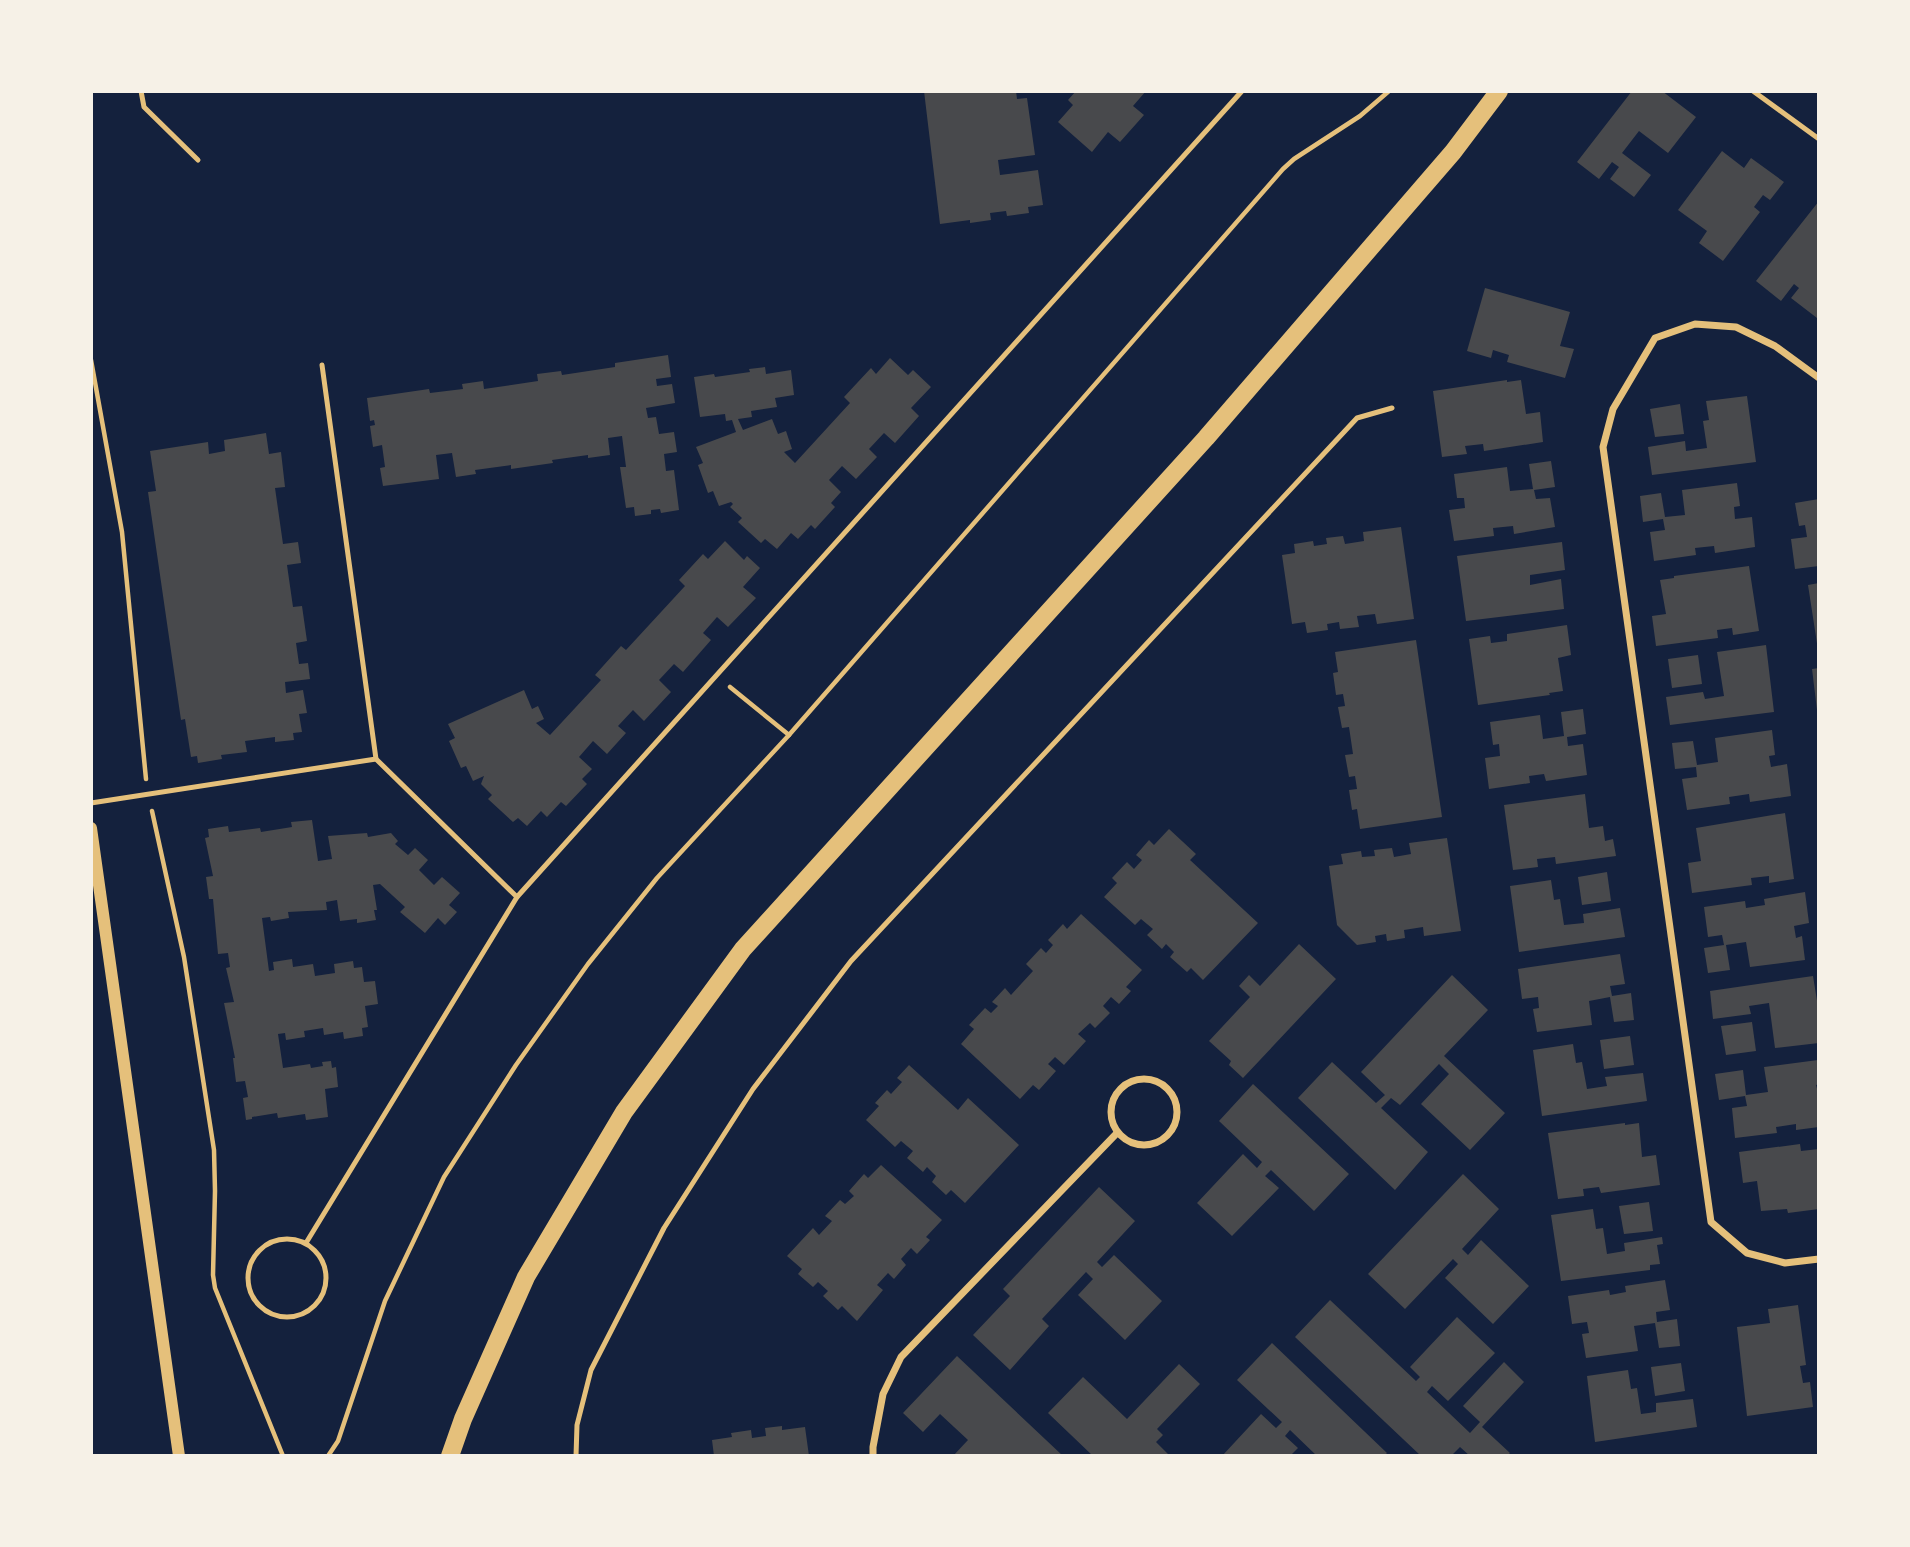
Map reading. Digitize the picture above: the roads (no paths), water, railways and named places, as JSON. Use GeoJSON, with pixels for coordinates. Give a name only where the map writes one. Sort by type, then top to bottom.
{"type":"FeatureCollection","features":[{"type":"Feature","properties":{"kind":"main road"},"geometry":{"type":"LineString","coordinates":[[450,1456],[463,1419],[526,1277],[624,1112],[743,949],[1206,438],[1452,152],[1499,91]]}},
{"type":"Feature","properties":{"kind":"street"},"geometry":{"type":"LineString","coordinates":[[1819,378],[1775,346],[1736,327],[1695,324],[1655,338],[1613,409],[1603,447],[1711,1222],[1747,1253],[1785,1263],[1819,1259]]}},
{"type":"Feature","properties":{"kind":"street"},"geometry":{"type":"LineString","coordinates":[[91,828],[179,1456]]}},
{"type":"Feature","properties":{"kind":"street"},"geometry":{"type":"LineString","coordinates":[[1153,1080],[1164,1085],[1171,1093],[1177,1114],[1170,1133],[1162,1140],[1142,1146],[1132,1144],[1117,1133],[1111,1119],[1111,1108],[1121,1088],[1131,1081],[1153,1080]]}},
{"type":"Feature","properties":{"kind":"street"},"geometry":{"type":"LineString","coordinates":[[873,1456],[883,1394],[901,1357],[1117,1133]]}},
{"type":"Feature","properties":{"kind":"lane"},"geometry":{"type":"LineString","coordinates":[[141,91],[144,107],[198,160]]}},
{"type":"Feature","properties":{"kind":"lane"},"geometry":{"type":"LineString","coordinates":[[306,1243],[517,897],[1242,91]]}},
{"type":"Feature","properties":{"kind":"lane"},"geometry":{"type":"LineString","coordinates":[[1753,91],[1819,139]]}},
{"type":"Feature","properties":{"kind":"lane"},"geometry":{"type":"LineString","coordinates":[[323,365],[376,760],[517,897]]}},
{"type":"Feature","properties":{"kind":"lane"},"geometry":{"type":"LineString","coordinates":[[576,1456],[577,1425],[591,1370],[664,1228],[753,1089],[850,961],[1357,418],[1392,408]]}},
{"type":"Feature","properties":{"kind":"lane"},"geometry":{"type":"LineString","coordinates":[[91,803],[376,760]]}},
{"type":"Feature","properties":{"kind":"lane"},"geometry":{"type":"LineString","coordinates":[[281,1239],[306,1243],[322,1261],[326,1286],[314,1308],[292,1318],[268,1313],[251,1296],[247,1271],[259,1250],[281,1239]]}}]}
